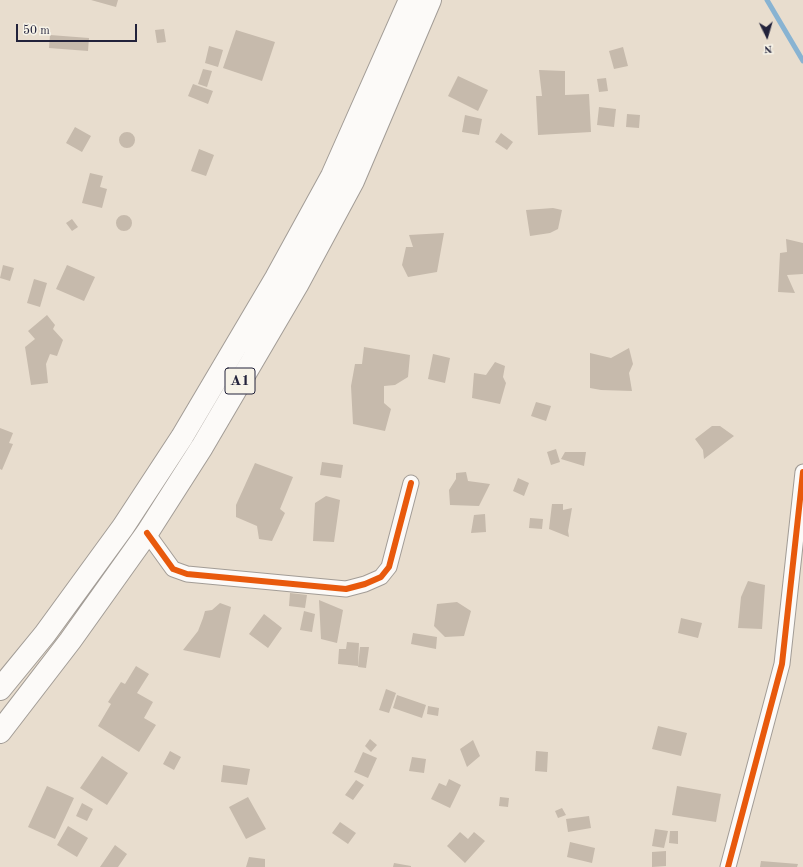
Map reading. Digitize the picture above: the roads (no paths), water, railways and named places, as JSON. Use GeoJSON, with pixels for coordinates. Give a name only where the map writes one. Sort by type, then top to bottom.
{"type":"FeatureCollection","features":[{"type":"Feature","properties":{"kind":"highway","name":"A1"},"geometry":{"type":"LineString","coordinates":[[0,689],[50,627],[122,527],[182,437],[276,278],[332,176],[410,0]]}},
{"type":"Feature","properties":{"kind":"highway","name":"A1"},"geometry":{"type":"LineString","coordinates":[[0,732],[70,642],[147,533],[202,446],[293,291],[353,181],[430,0]]}},
{"type":"Feature","properties":{"kind":"street"},"geometry":{"type":"LineString","coordinates":[[728,867],[782,664],[803,472]]}},
{"type":"Feature","properties":{"kind":"street"},"geometry":{"type":"LineString","coordinates":[[147,533],[173,569],[178,572],[346,589],[365,584],[381,577],[389,567],[411,483]]}},
{"type":"Feature","properties":{"kind":"waterway"},"geometry":{"type":"LineString","coordinates":[[767,0],[803,61]]}}]}
